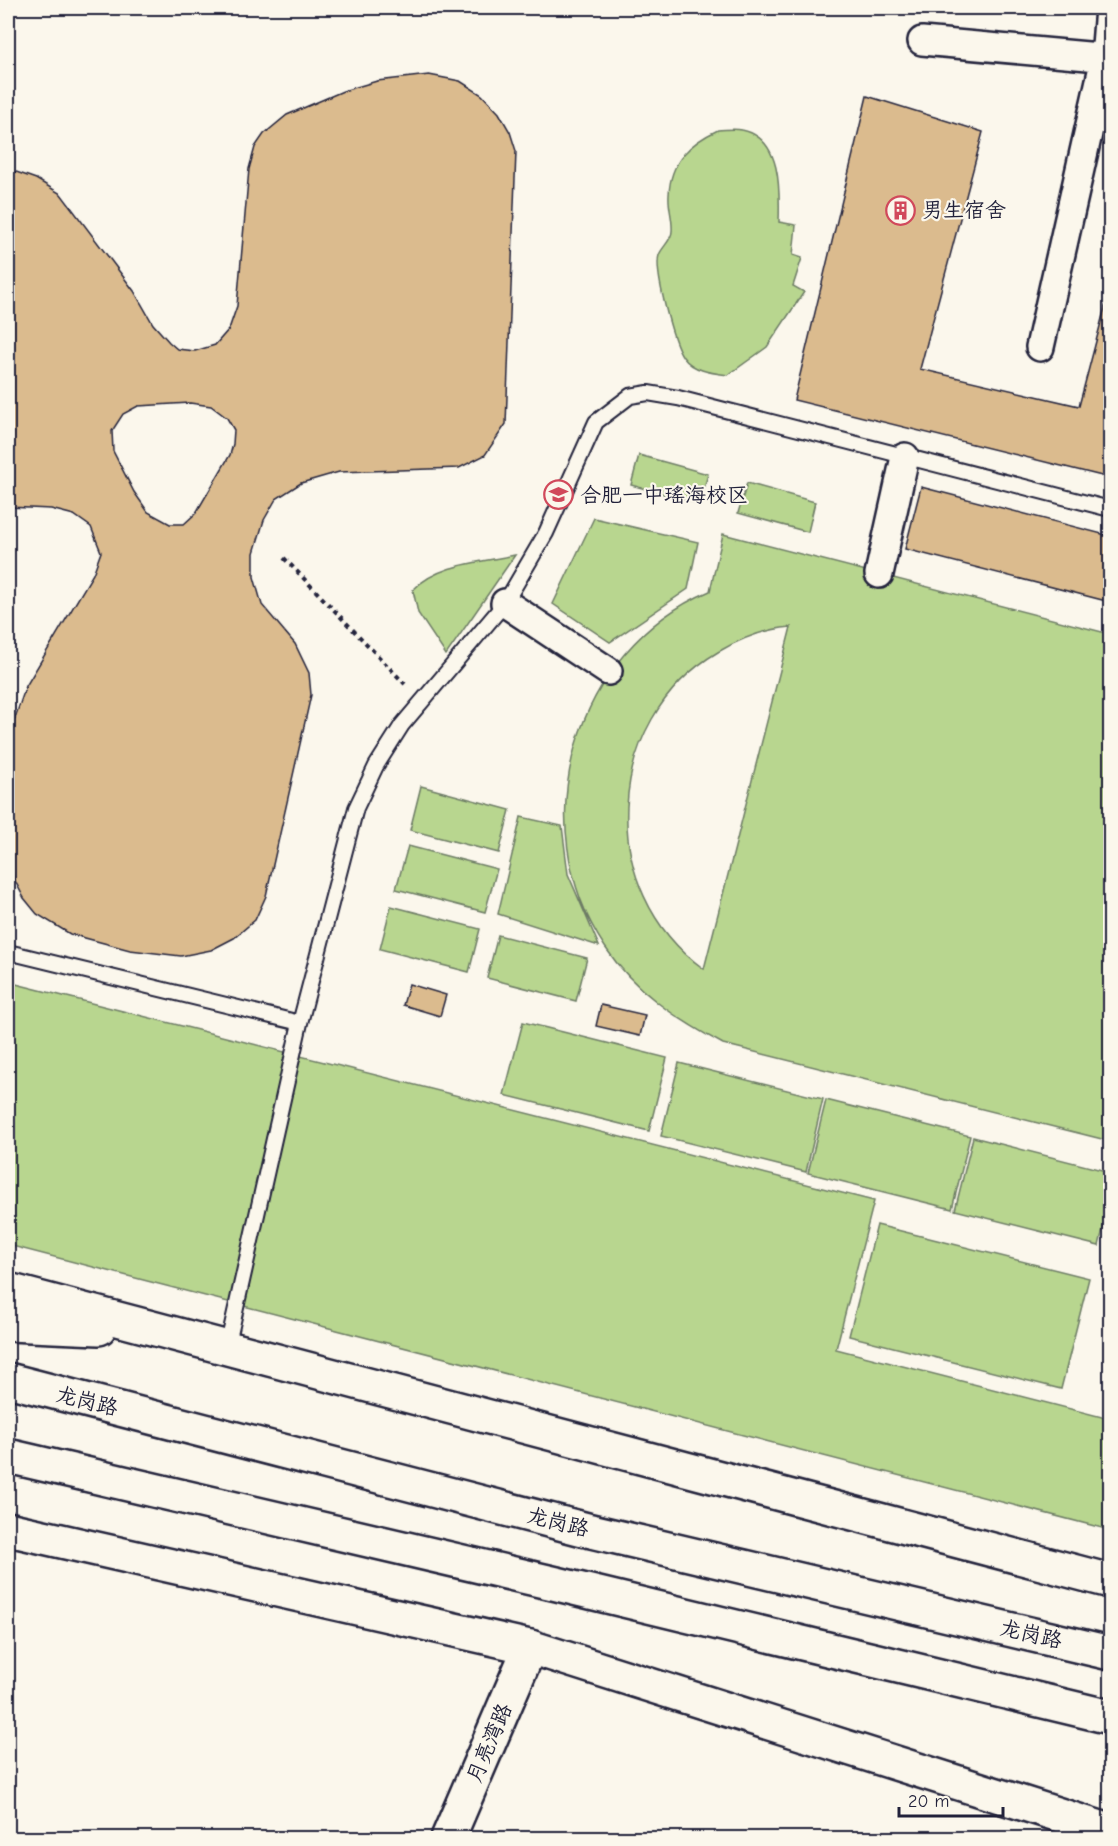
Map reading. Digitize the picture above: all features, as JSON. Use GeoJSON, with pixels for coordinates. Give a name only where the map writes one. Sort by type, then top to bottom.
{"type":"FeatureCollection","features":[{"type":"Feature","properties":{"kind":"main road"},"geometry":{"type":"LineString","coordinates":[[8,1290],[1110,1581]]}},
{"type":"Feature","properties":{"kind":"main road"},"geometry":{"type":"LineString","coordinates":[[8,1324],[161,1330]]}},
{"type":"Feature","properties":{"kind":"main road","name":"龙岗路"},"geometry":{"type":"LineString","coordinates":[[8,1380],[587,1530],[1110,1653]]}},
{"type":"Feature","properties":{"kind":"main road"},"geometry":{"type":"LineString","coordinates":[[8,1456],[568,1586],[1110,1718]]}},
{"type":"Feature","properties":{"kind":"main road"},"geometry":{"type":"LineString","coordinates":[[8,1508],[99,1550]]}},
{"type":"Feature","properties":{"kind":"main road"},"geometry":{"type":"LineString","coordinates":[[8,1529],[530,1647],[1110,1831]]}},
{"type":"Feature","properties":{"kind":"main road","name":"月亮湾路"},"geometry":{"type":"LineString","coordinates":[[448,1839],[530,1647]]}},
{"type":"Feature","properties":{"kind":"street"},"geometry":{"type":"LineString","coordinates":[[1040,347],[1108,58],[1109,8]]}},
{"type":"Feature","properties":{"kind":"street"},"geometry":{"type":"LineString","coordinates":[[922,41],[1108,58]]}},
{"type":"Feature","properties":{"kind":"street"},"geometry":{"type":"LineString","coordinates":[[879,574],[905,457]]}},
{"type":"Feature","properties":{"kind":"street"},"geometry":{"type":"LineString","coordinates":[[505,603],[608,671]]}},
{"type":"Feature","properties":{"kind":"lane"},"geometry":{"type":"LineString","coordinates":[[227,1348],[300,1023],[356,808],[376,766],[402,725],[505,603],[546,533],[596,422],[630,396],[648,393],[678,398],[1110,509]]}},
{"type":"Feature","properties":{"kind":"lane"},"geometry":{"type":"LineString","coordinates":[[8,952],[300,1023]]}},
{"type":"Feature","properties":{"kind":"path"},"geometry":{"type":"LineString","coordinates":[[284,558],[422,701]]}},
{"type":"Feature","properties":{"kind":"green space"},"geometry":{"type":"Polygon","coordinates":[[[739,129],[755,135],[765,143],[772,154],[778,181],[779,222],[796,225],[793,255],[802,258],[793,286],[804,292],[767,347],[728,375],[697,368],[683,357],[665,307],[658,263],[659,255],[672,234],[669,200],[673,172],[690,147],[718,130],[739,129]]]}},
{"type":"Feature","properties":{"kind":"green space"},"geometry":{"type":"Polygon","coordinates":[[[639,455],[708,474],[700,504],[631,485],[639,455]]]}},
{"type":"Feature","properties":{"kind":"green space"},"geometry":{"type":"Polygon","coordinates":[[[747,483],[815,502],[808,532],[738,513],[747,483]]]}},
{"type":"Feature","properties":{"kind":"green space"},"geometry":{"type":"Polygon","coordinates":[[[594,518],[698,542],[688,589],[610,642],[553,604],[594,518]]]}},
{"type":"Feature","properties":{"kind":"green space"},"geometry":{"type":"Polygon","coordinates":[[[723,534],[1110,634],[1110,1141],[723,1044],[689,1025],[643,991],[605,947],[580,899],[568,848],[566,796],[576,745],[595,697],[625,654],[663,618],[710,591],[723,534]],[[791,627],[763,632],[735,643],[718,652],[680,682],[652,719],[634,762],[627,807],[630,852],[644,896],[669,936],[704,969],[791,627]]]}},
{"type":"Feature","properties":{"kind":"green space"},"geometry":{"type":"Polygon","coordinates":[[[515,555],[446,655],[418,613],[413,590],[423,581],[447,569],[515,555]]]}},
{"type":"Feature","properties":{"kind":"green space"},"geometry":{"type":"Polygon","coordinates":[[[421,786],[510,810],[499,853],[410,830],[421,786]]]}},
{"type":"Feature","properties":{"kind":"green space"},"geometry":{"type":"Polygon","coordinates":[[[521,817],[562,826],[568,874],[599,946],[498,914],[521,817]]]}},
{"type":"Feature","properties":{"kind":"green space"},"geometry":{"type":"Polygon","coordinates":[[[408,846],[497,869],[485,912],[396,889],[408,846]]]}},
{"type":"Feature","properties":{"kind":"green space"},"geometry":{"type":"Polygon","coordinates":[[[391,906],[480,929],[469,972],[380,949],[391,906]]]}},
{"type":"Feature","properties":{"kind":"green space"},"geometry":{"type":"Polygon","coordinates":[[[498,935],[587,958],[576,1001],[487,978],[498,935]]]}},
{"type":"Feature","properties":{"kind":"green space"},"geometry":{"type":"Polygon","coordinates":[[[8,982],[874,1201],[836,1349],[1110,1419],[1110,1530],[8,1245],[8,982]]]}},
{"type":"Feature","properties":{"kind":"green space"},"geometry":{"type":"Polygon","coordinates":[[[523,1022],[667,1058],[649,1131],[504,1095],[523,1022]]]}},
{"type":"Feature","properties":{"kind":"green space"},"geometry":{"type":"Polygon","coordinates":[[[679,1063],[823,1099],[806,1172],[661,1136],[679,1063]]]}},
{"type":"Feature","properties":{"kind":"green space"},"geometry":{"type":"Polygon","coordinates":[[[826,1100],[970,1136],[952,1209],[808,1173],[826,1100]]]}},
{"type":"Feature","properties":{"kind":"green space"},"geometry":{"type":"Polygon","coordinates":[[[973,1137],[1110,1172],[1110,1199],[1099,1246],[955,1210],[973,1137]]]}},
{"type":"Feature","properties":{"kind":"green space"},"geometry":{"type":"Polygon","coordinates":[[[877,1225],[1089,1278],[1061,1389],[849,1336],[877,1225]]]}},
{"type":"Feature","properties":{"kind":"building"},"geometry":{"type":"Polygon","coordinates":[[[429,75],[460,81],[482,95],[499,113],[510,132],[516,151],[506,424],[485,455],[459,468],[339,472],[301,483],[276,499],[264,520],[254,553],[254,577],[262,605],[295,644],[309,673],[311,695],[266,896],[255,920],[234,938],[211,950],[181,956],[130,950],[70,934],[37,914],[24,898],[14,879],[9,856],[8,738],[26,686],[93,574],[101,552],[91,527],[74,515],[51,509],[8,507],[8,169],[36,179],[61,194],[134,291],[153,324],[177,349],[195,351],[215,345],[229,329],[237,306],[249,169],[255,147],[264,134],[287,115],[343,91],[377,81],[429,75]],[[190,403],[138,406],[123,414],[112,431],[113,451],[134,492],[148,512],[170,524],[184,524],[196,513],[230,455],[234,430],[227,418],[211,406],[190,403]]]}},
{"type":"Feature","properties":{"kind":"building","name":"男生宿舍"},"geometry":{"type":"Polygon","coordinates":[[[867,96],[983,132],[920,369],[1079,406],[1110,288],[1110,478],[794,400],[867,96]]]}},
{"type":"Feature","properties":{"kind":"building"},"geometry":{"type":"Polygon","coordinates":[[[921,487],[1110,536],[1110,602],[905,549],[921,487]]]}},
{"type":"Feature","properties":{"kind":"building"},"geometry":{"type":"Polygon","coordinates":[[[409,984],[446,995],[440,1016],[403,1005],[409,984]]]}},
{"type":"Feature","properties":{"kind":"building"},"geometry":{"type":"Polygon","coordinates":[[[601,1005],[645,1015],[640,1036],[596,1026],[601,1005]]]}},
{"type":"Feature","properties":{"kind":"place","name":"男生宿舍"},"geometry":{"type":"Point","coordinates":[901,210]}},
{"type":"Feature","properties":{"kind":"place","name":"合肥一中瑶海校区"},"geometry":{"type":"Point","coordinates":[559,495]}}]}
